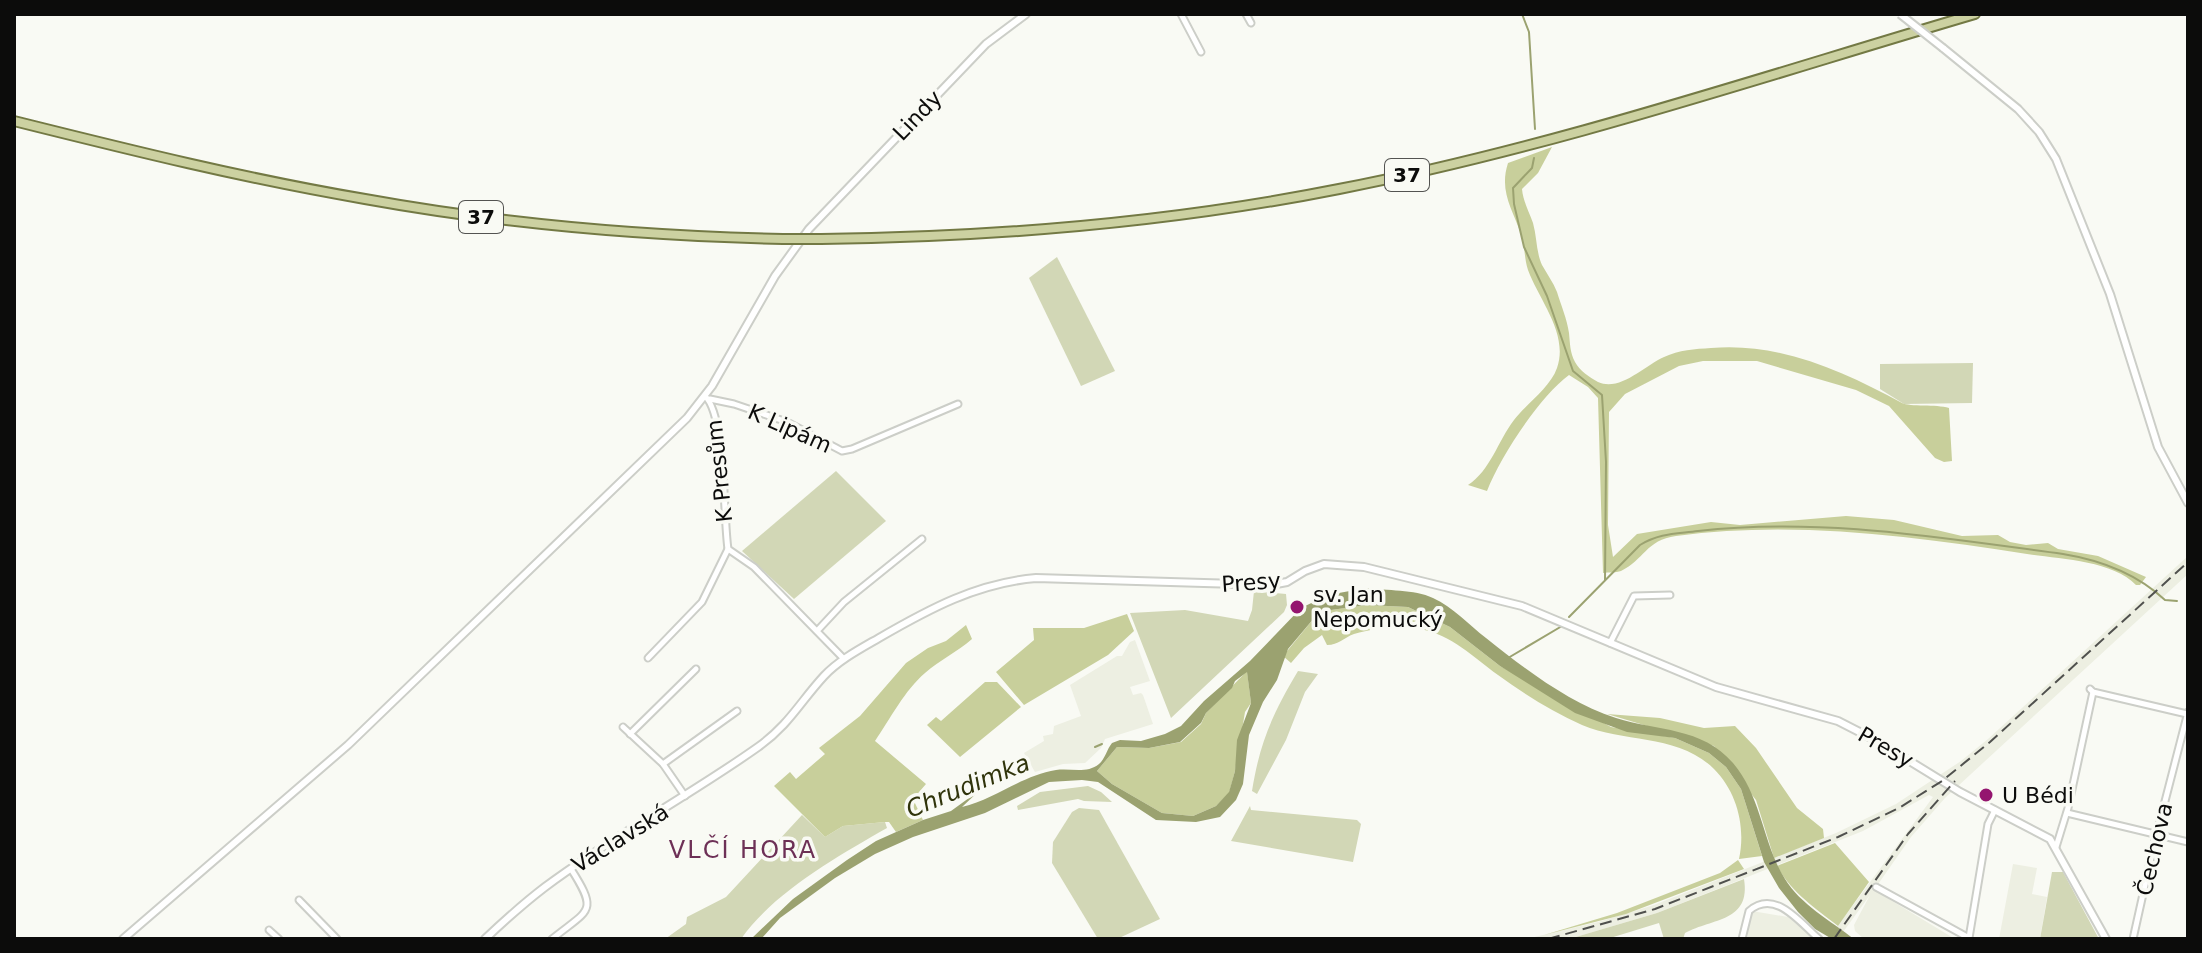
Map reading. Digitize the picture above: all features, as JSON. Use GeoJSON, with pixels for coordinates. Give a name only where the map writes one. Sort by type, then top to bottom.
{"type":"FeatureCollection","features":[{"type":"Feature","properties":{"kind":"main road","name":"37"},"geometry":{"type":"LineString","coordinates":[[16,122],[247,176],[413,207],[589,229],[783,239],[992,234],[1202,213],[1339,189],[1540,142],[1975,14]]}},
{"type":"Feature","properties":{"kind":"street","name":"Lindy"},"geometry":{"type":"LineString","coordinates":[[123,939],[348,745],[707,398],[786,260],[822,214],[993,37],[1026,14]]}},
{"type":"Feature","properties":{"kind":"street"},"geometry":{"type":"LineString","coordinates":[[1181,14],[1201,52]]}},
{"type":"Feature","properties":{"kind":"street"},"geometry":{"type":"LineString","coordinates":[[1246,14],[1251,23]]}},
{"type":"Feature","properties":{"kind":"street"},"geometry":{"type":"LineString","coordinates":[[1900,14],[2018,109],[2039,132],[2056,159],[2110,294],[2158,447],[2188,503]]}},
{"type":"Feature","properties":{"kind":"street","name":"K Lipám"},"geometry":{"type":"LineString","coordinates":[[707,398],[787,422],[842,451],[958,404]]}},
{"type":"Feature","properties":{"kind":"street","name":"K Presům"},"geometry":{"type":"LineString","coordinates":[[648,658],[702,602],[728,549],[718,433],[707,398]]}},
{"type":"Feature","properties":{"kind":"street"},"geometry":{"type":"LineString","coordinates":[[817,631],[844,602],[922,539]]}},
{"type":"Feature","properties":{"kind":"street","name":"K Presům"},"geometry":{"type":"LineString","coordinates":[[728,549],[754,567],[844,659]]}},
{"type":"Feature","properties":{"kind":"street","name":"Presy"},"geometry":{"type":"LineString","coordinates":[[762,744],[790,720],[823,677],[844,659],[933,607],[966,593],[1014,581],[1054,578],[1265,586],[1287,582],[1314,566],[1336,563],[1364,567],[1522,606],[1716,687],[1838,721],[2044,835],[2056,847]]}},
{"type":"Feature","properties":{"kind":"street"},"geometry":{"type":"LineString","coordinates":[[1610,643],[1634,596],[1670,595]]}},
{"type":"Feature","properties":{"kind":"street"},"geometry":{"type":"LineString","coordinates":[[630,734],[696,669]]}},
{"type":"Feature","properties":{"kind":"street"},"geometry":{"type":"LineString","coordinates":[[2106,939],[2056,847],[2067,813],[2091,691],[2188,713]]}},
{"type":"Feature","properties":{"kind":"street"},"geometry":{"type":"LineString","coordinates":[[663,764],[737,711]]}},
{"type":"Feature","properties":{"kind":"street","name":"Čechova"},"geometry":{"type":"LineString","coordinates":[[2133,939],[2156,834],[2188,713]]}},
{"type":"Feature","properties":{"kind":"street"},"geometry":{"type":"LineString","coordinates":[[623,727],[663,764],[686,796]]}},
{"type":"Feature","properties":{"kind":"street","name":"Václavská"},"geometry":{"type":"LineString","coordinates":[[485,939],[571,869],[762,744]]}},
{"type":"Feature","properties":{"kind":"street"},"geometry":{"type":"LineString","coordinates":[[1876,887],[1969,938],[1988,824],[1995,810]]}},
{"type":"Feature","properties":{"kind":"street"},"geometry":{"type":"LineString","coordinates":[[2067,813],[2188,842]]}},
{"type":"Feature","properties":{"kind":"street"},"geometry":{"type":"LineString","coordinates":[[552,939],[583,914],[587,907],[587,895],[571,869]]}},
{"type":"Feature","properties":{"kind":"street"},"geometry":{"type":"LineString","coordinates":[[299,900],[337,939]]}},
{"type":"Feature","properties":{"kind":"street"},"geometry":{"type":"LineString","coordinates":[[1742,939],[1748,913],[1756,905],[1768,902],[1781,906],[1819,939]]}},
{"type":"Feature","properties":{"kind":"street"},"geometry":{"type":"LineString","coordinates":[[269,930],[279,939]]}},
{"type":"Feature","properties":{"kind":"shaded area"},"geometry":{"type":"Polygon","coordinates":[[[1552,147],[1538,173],[1522,189],[1540,260],[1555,288],[1565,317],[1573,359],[1591,378],[1615,384],[1675,353],[1737,347],[1810,361],[1902,403],[1949,408],[1952,461],[1944,462],[1935,458],[1889,406],[1856,390],[1757,361],[1703,361],[1679,366],[1625,394],[1609,412],[1608,525],[1613,557],[1637,534],[1711,522],[1740,525],[1846,516],[1894,520],[1962,536],[1998,535],[2010,542],[2026,545],[2048,543],[2058,549],[2098,556],[2146,577],[2140,585],[2136,585],[2113,570],[2084,562],[1940,541],[1808,530],[1720,531],[1666,538],[1651,546],[1629,567],[1603,573],[1598,398],[1588,387],[1569,375],[1546,397],[1522,428],[1487,491],[1468,485],[1482,472],[1508,428],[1543,389],[1557,368],[1560,355],[1556,330],[1528,270],[1505,182],[1508,163],[1552,147]]]}},
{"type":"Feature","properties":{"kind":"shaded area"},"geometry":{"type":"Polygon","coordinates":[[[1057,257],[1115,371],[1081,386],[1029,278],[1057,257]]]}},
{"type":"Feature","properties":{"kind":"shaded area"},"geometry":{"type":"Polygon","coordinates":[[[1973,363],[1972,403],[1904,404],[1880,389],[1880,364],[1973,363]]]}},
{"type":"Feature","properties":{"kind":"shaded area"},"geometry":{"type":"Polygon","coordinates":[[[836,471],[886,521],[794,599],[742,551],[836,471]]]}},
{"type":"Feature","properties":{"kind":"shaded area"},"geometry":{"type":"Polygon","coordinates":[[[2188,556],[2188,574],[1945,798],[1911,837],[1874,890],[1955,939],[1864,939],[1855,931],[1854,925],[1870,895],[1838,939],[1828,939],[1933,797],[1929,795],[1863,831],[1657,913],[1569,939],[1526,939],[1654,905],[1836,833],[1896,804],[1988,739],[2188,556]]]}},
{"type":"Feature","properties":{"kind":"shaded area"},"geometry":{"type":"Polygon","coordinates":[[[1366,588],[1426,595],[1454,611],[1532,673],[1581,704],[1616,718],[1693,736],[1721,751],[1743,776],[1777,865],[1791,888],[1854,939],[1832,939],[1815,929],[1779,888],[1764,862],[1741,789],[1726,767],[1709,753],[1675,738],[1627,732],[1575,713],[1500,666],[1450,627],[1408,607],[1367,605],[1331,610],[1315,617],[1288,649],[1277,680],[1263,702],[1249,735],[1243,784],[1236,800],[1220,817],[1196,822],[1156,820],[1098,782],[1049,782],[985,813],[913,837],[875,854],[835,878],[780,918],[761,939],[751,939],[793,899],[876,841],[951,811],[980,790],[962,807],[1044,773],[1094,767],[1101,762],[1112,743],[1120,740],[1141,741],[1181,726],[1301,608],[1328,595],[1366,588]],[[1247,672],[1235,681],[1232,688],[1206,713],[1201,723],[1180,742],[1149,748],[1117,747],[1097,771],[1112,784],[1162,813],[1193,816],[1216,806],[1229,792],[1235,771],[1237,740],[1251,703],[1247,672]]]}},
{"type":"Feature","properties":{"kind":"shaded area"},"geometry":{"type":"Polygon","coordinates":[[[1254,591],[1286,594],[1284,612],[1171,718],[1130,613],[1185,610],[1248,621],[1254,591]]]}},
{"type":"Feature","properties":{"kind":"shaded area"},"geometry":{"type":"Polygon","coordinates":[[[1367,605],[1408,607],[1450,627],[1500,666],[1611,727],[1675,738],[1709,753],[1726,767],[1741,789],[1762,856],[1739,859],[1740,823],[1734,799],[1722,778],[1700,758],[1668,744],[1599,731],[1571,720],[1528,696],[1442,636],[1420,629],[1387,628],[1354,634],[1327,645],[1322,635],[1304,648],[1291,663],[1283,656],[1315,617],[1331,610],[1367,605]]]}},
{"type":"Feature","properties":{"kind":"shaded area"},"geometry":{"type":"Polygon","coordinates":[[[1127,614],[1134,631],[1108,655],[1024,705],[996,672],[1034,640],[1033,628],[1084,628],[1127,614]]]}},
{"type":"Feature","properties":{"kind":"shaded area"},"geometry":{"type":"Polygon","coordinates":[[[966,625],[972,639],[918,680],[875,741],[926,784],[913,799],[923,820],[896,832],[889,822],[843,826],[825,837],[774,786],[790,772],[796,779],[825,754],[819,748],[860,716],[906,663],[928,648],[946,641],[966,625]]]}},
{"type":"Feature","properties":{"kind":"shaded area"},"geometry":{"type":"Polygon","coordinates":[[[1135,640],[1150,681],[1130,687],[1133,695],[1143,695],[1153,724],[1105,739],[1101,748],[1085,763],[1063,764],[1035,772],[1024,753],[1044,741],[1043,736],[1053,734],[1054,726],[1081,716],[1070,685],[1117,656],[1122,656],[1130,642],[1135,640]]]}},
{"type":"Feature","properties":{"kind":"shaded area"},"geometry":{"type":"Polygon","coordinates":[[[1247,671],[1251,703],[1245,712],[1229,793],[1216,806],[1193,816],[1162,813],[1112,784],[1097,771],[1117,747],[1149,748],[1181,742],[1247,671]]]}},
{"type":"Feature","properties":{"kind":"shaded area"},"geometry":{"type":"Polygon","coordinates":[[[1298,671],[1318,674],[1305,692],[1286,740],[1257,794],[1252,791],[1263,742],[1298,671]]]}},
{"type":"Feature","properties":{"kind":"shaded area"},"geometry":{"type":"Polygon","coordinates":[[[985,682],[997,682],[1021,707],[960,757],[927,725],[936,717],[941,721],[985,682]]]}},
{"type":"Feature","properties":{"kind":"shaded area"},"geometry":{"type":"Polygon","coordinates":[[[1607,714],[1660,718],[1704,728],[1735,726],[1756,748],[1797,808],[1823,829],[1824,838],[1774,858],[1756,800],[1714,746],[1607,714]]]}},
{"type":"Feature","properties":{"kind":"shaded area"},"geometry":{"type":"Polygon","coordinates":[[[1088,786],[1112,802],[1078,799],[1018,810],[1017,806],[1040,792],[1088,786]]]}},
{"type":"Feature","properties":{"kind":"shaded area"},"geometry":{"type":"Polygon","coordinates":[[[1250,806],[1251,810],[1357,820],[1361,824],[1353,862],[1231,841],[1250,806]]]}},
{"type":"Feature","properties":{"kind":"shaded area"},"geometry":{"type":"Polygon","coordinates":[[[1079,808],[1099,810],[1160,919],[1117,939],[1098,939],[1052,863],[1053,842],[1072,812],[1079,808]]]}},
{"type":"Feature","properties":{"kind":"shaded area"},"geometry":{"type":"Polygon","coordinates":[[[802,815],[825,837],[843,826],[885,822],[887,828],[828,863],[789,891],[741,939],[665,939],[686,924],[687,917],[726,897],[802,815]]]}},
{"type":"Feature","properties":{"kind":"shaded area"},"geometry":{"type":"Polygon","coordinates":[[[1835,843],[1869,882],[1838,926],[1797,892],[1777,866],[1835,843]]]}},
{"type":"Feature","properties":{"kind":"shaded area"},"geometry":{"type":"Polygon","coordinates":[[[1738,860],[1744,869],[1626,914],[1544,935],[1617,913],[1720,873],[1738,860]]]}},
{"type":"Feature","properties":{"kind":"shaded area"},"geometry":{"type":"Polygon","coordinates":[[[2013,864],[2037,868],[2032,894],[2047,897],[2040,939],[1999,939],[2013,864]]]}},
{"type":"Feature","properties":{"kind":"shaded area"},"geometry":{"type":"Polygon","coordinates":[[[2052,872],[2063,872],[2099,939],[2040,939],[2052,872]]]}},
{"type":"Feature","properties":{"kind":"shaded area"},"geometry":{"type":"Polygon","coordinates":[[[1744,879],[1745,893],[1736,911],[1685,933],[1683,939],[1664,939],[1659,923],[1607,939],[1569,939],[1657,913],[1744,879]]]}},
{"type":"Feature","properties":{"kind":"shaded area"},"geometry":{"type":"Polygon","coordinates":[[[1752,911],[1788,917],[1815,939],[1747,939],[1752,911]]]}},
{"type":"Feature","properties":{"kind":"waterway"},"geometry":{"type":"LineString","coordinates":[[1522,14],[1529,32],[1535,129]]}},
{"type":"Feature","properties":{"kind":"waterway"},"geometry":{"type":"LineString","coordinates":[[1534,158],[1532,168],[1513,188],[1524,247],[1547,296],[1573,371],[1602,395],[1606,462],[1605,580]]}},
{"type":"Feature","properties":{"kind":"waterway"},"geometry":{"type":"LineString","coordinates":[[1569,617],[1647,541],[1661,536],[1744,527],[1881,531],[2063,554],[2117,570],[2165,600],[2177,601]]}},
{"type":"Feature","properties":{"kind":"waterway"},"geometry":{"type":"LineString","coordinates":[[1508,658],[1562,626]]}},
{"type":"Feature","properties":{"kind":"waterway"},"geometry":{"type":"LineString","coordinates":[[1095,747],[1102,744]]}},
{"type":"Feature","properties":{"kind":"railway"},"geometry":{"type":"LineString","coordinates":[[1548,939],[1655,909],[1838,837],[1899,808],[1942,781],[1990,742],[2188,562]]}},
{"type":"Feature","properties":{"kind":"railway"},"geometry":{"type":"LineString","coordinates":[[1834,939],[1908,834],[1955,781]]}},
{"type":"Feature","properties":{"kind":"place","name":"sv. Jan Nepomucký"},"geometry":{"type":"Point","coordinates":[1297,607]}},
{"type":"Feature","properties":{"kind":"place","name":"U Bédi"},"geometry":{"type":"Point","coordinates":[1986,795]}},
{"type":"Feature","properties":{"kind":"district","name":"VLČÍ HORA"},"geometry":{"type":"Point","coordinates":[743,850]}},
{"type":"Feature","properties":{"kind":"water label","name":"Chrudimka"},"geometry":{"type":"Point","coordinates":[968,786]}}]}
